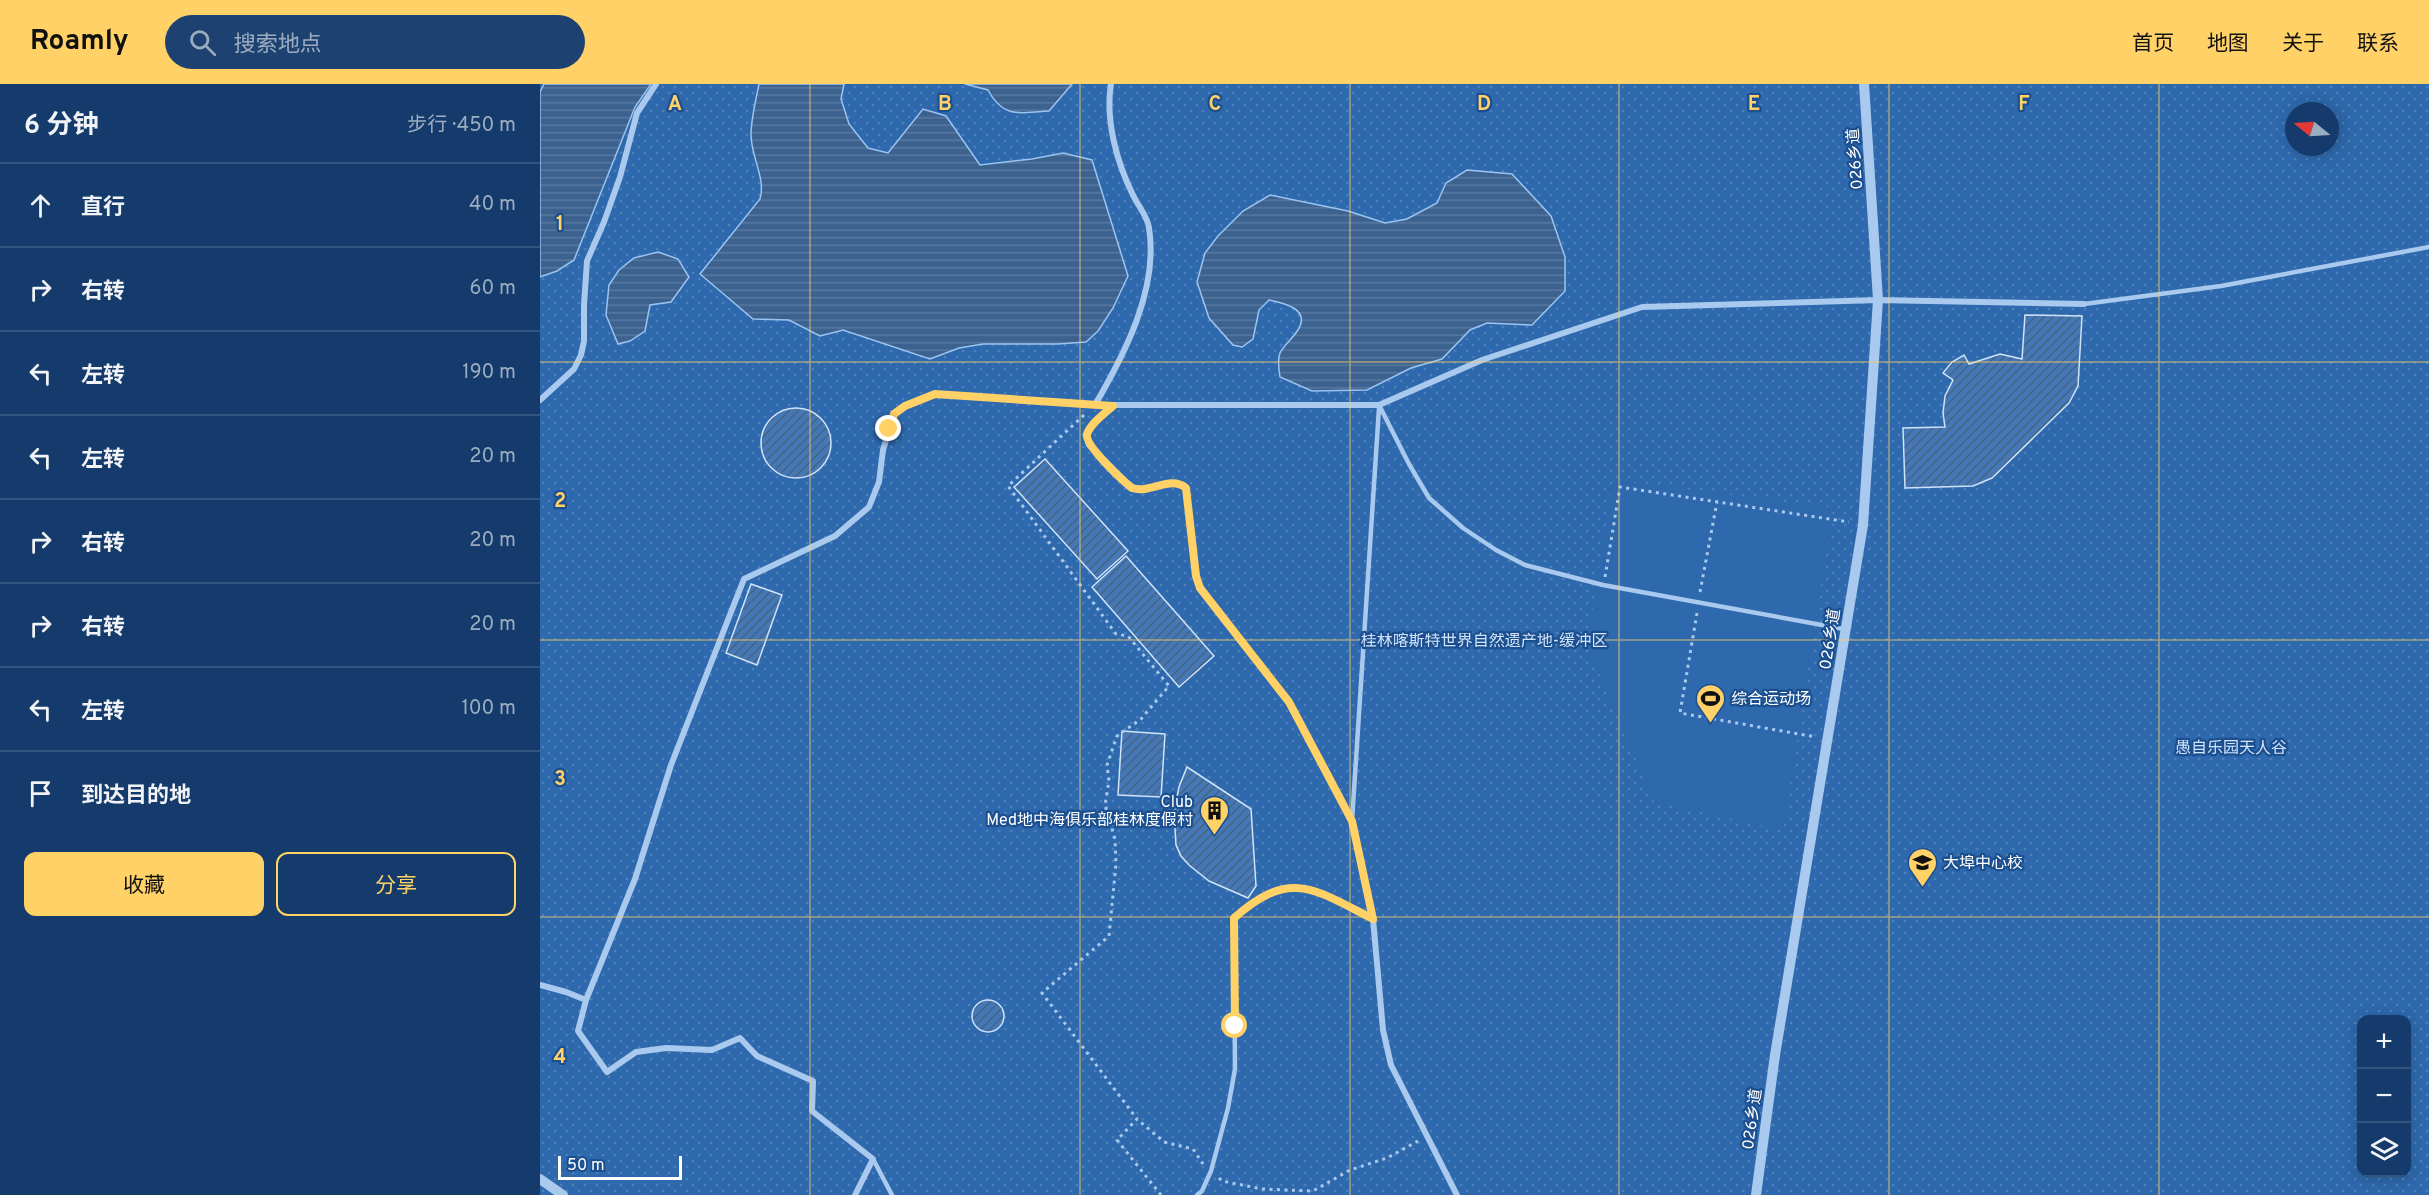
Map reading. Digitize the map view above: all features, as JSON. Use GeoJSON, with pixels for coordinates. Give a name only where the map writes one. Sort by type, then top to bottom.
{"type":"FeatureCollection","features":[{"type":"Feature","properties":{"kind":"street"},"geometry":{"type":"LineString","coordinates":[[540,400],[574,369],[581,355],[584,341],[587,261],[620,177],[637,113],[656,84]]}},
{"type":"Feature","properties":{"kind":"street"},"geometry":{"type":"LineString","coordinates":[[1095,405],[1117,367],[1139,315],[1150,265],[1149,226],[1132,194],[1111,130],[1108,101],[1111,84]]}},
{"type":"Feature","properties":{"kind":"street","name":"026乡道"},"geometry":{"type":"LineString","coordinates":[[1756,1195],[1775,1055],[1863,525],[1878,300],[1864,84]]}},
{"type":"Feature","properties":{"kind":"street"},"geometry":{"type":"LineString","coordinates":[[855,1195],[873,1159],[812,1111],[813,1081],[757,1056],[740,1038],[712,1050],[666,1048],[636,1052],[607,1072],[578,1031],[586,1000],[635,879],[671,765],[744,579],[835,536],[870,507],[879,482],[883,450],[894,414],[905,406],[935,394],[1113,406],[1379,405],[1482,360],[1642,307],[1878,300],[2084,304]]}},
{"type":"Feature","properties":{"kind":"street"},"geometry":{"type":"LineString","coordinates":[[1113,406],[1091,427],[1087,434],[1089,445],[1132,488],[1140,490],[1173,482],[1186,488],[1196,576],[1200,588],[1289,702],[1352,821],[1373,919],[1383,1030],[1390,1065],[1457,1195]]}},
{"type":"Feature","properties":{"kind":"street"},"geometry":{"type":"LineString","coordinates":[[540,985],[586,1000]]}},
{"type":"Feature","properties":{"kind":"street"},"geometry":{"type":"LineString","coordinates":[[540,1179],[563,1195]]}},
{"type":"Feature","properties":{"kind":"lane"},"geometry":{"type":"LineString","coordinates":[[2084,304],[2221,286],[2429,247]]}},
{"type":"Feature","properties":{"kind":"lane"},"geometry":{"type":"LineString","coordinates":[[1379,405],[1429,498],[1463,528],[1496,550],[1525,565],[1604,585],[1846,630]]}},
{"type":"Feature","properties":{"kind":"lane"},"geometry":{"type":"LineString","coordinates":[[1352,821],[1379,405]]}},
{"type":"Feature","properties":{"kind":"lane"},"geometry":{"type":"LineString","coordinates":[[1197,1195],[1202,1191],[1210,1171],[1228,1108],[1235,1068],[1234,918],[1265,894],[1286,888],[1302,888],[1324,894],[1373,919]]}},
{"type":"Feature","properties":{"kind":"lane"},"geometry":{"type":"LineString","coordinates":[[873,1159],[892,1195]]}},
{"type":"Feature","properties":{"kind":"path"},"geometry":{"type":"LineString","coordinates":[[1095,405],[1008,486],[1116,634],[1128,636],[1169,686],[1142,719],[1117,736],[1107,765],[1109,781],[1105,805],[1115,839],[1116,864],[1109,936],[1042,993],[1137,1119],[1164,1142],[1193,1149],[1210,1171],[1222,1181],[1252,1187],[1313,1191],[1350,1170],[1387,1158],[1427,1136]]}},
{"type":"Feature","properties":{"kind":"path"},"geometry":{"type":"LineString","coordinates":[[1604,585],[1620,487],[1863,525]]}},
{"type":"Feature","properties":{"kind":"path"},"geometry":{"type":"LineString","coordinates":[[1717,502],[1680,713],[1829,740]]}},
{"type":"Feature","properties":{"kind":"path"},"geometry":{"type":"LineString","coordinates":[[1137,1119],[1117,1140],[1161,1195]]}},
{"type":"Feature","properties":{"kind":"green space","name":"桂林喀斯特世界自然遗产地-缓冲区"},"geometry":{"type":"Polygon","coordinates":[[[540,84],[2429,84],[2429,1195],[540,1195],[540,84]]]}},
{"type":"Feature","properties":{"kind":"green space","name":"综合运动场"},"geometry":{"type":"Polygon","coordinates":[[[1613,480],[1833,508],[1783,830],[1654,802],[1587,645],[1613,480]]]}},
{"type":"Feature","properties":{"kind":"shaded area"},"geometry":{"type":"Polygon","coordinates":[[[544,84],[651,84],[635,107],[574,260],[557,271],[540,277],[540,92],[544,84]]]}},
{"type":"Feature","properties":{"kind":"shaded area"},"geometry":{"type":"Polygon","coordinates":[[[759,84],[844,84],[841,99],[849,124],[868,148],[888,153],[923,109],[946,116],[980,165],[1063,153],[1092,160],[1128,276],[1113,308],[1098,331],[1086,342],[983,344],[959,348],[930,359],[843,330],[820,336],[789,320],[753,319],[700,274],[760,199],[760,175],[751,135],[759,84]]]}},
{"type":"Feature","properties":{"kind":"shaded area"},"geometry":{"type":"Polygon","coordinates":[[[965,84],[1072,84],[1049,111],[1021,113],[1000,106],[988,90],[965,84]]]}},
{"type":"Feature","properties":{"kind":"shaded area"},"geometry":{"type":"Polygon","coordinates":[[[1467,170],[1512,174],[1551,216],[1565,257],[1565,291],[1532,325],[1487,323],[1470,330],[1442,359],[1411,368],[1367,390],[1312,391],[1280,377],[1278,362],[1280,353],[1301,323],[1301,317],[1294,308],[1269,300],[1259,310],[1253,339],[1242,347],[1233,345],[1209,318],[1197,282],[1205,253],[1243,211],[1270,195],[1348,211],[1385,223],[1407,219],[1437,203],[1446,183],[1467,170]]]}},
{"type":"Feature","properties":{"kind":"shaded area"},"geometry":{"type":"Polygon","coordinates":[[[658,252],[678,259],[689,277],[671,302],[650,305],[645,331],[630,341],[618,344],[606,315],[609,285],[619,270],[634,258],[658,252]]]}},
{"type":"Feature","properties":{"kind":"building"},"geometry":{"type":"Polygon","coordinates":[[[2025,315],[2082,316],[2078,386],[2069,403],[1992,478],[1973,486],[1905,488],[1903,428],[1945,427],[1943,413],[1945,396],[1953,380],[1943,373],[1952,362],[1964,355],[1969,364],[2000,354],[2022,359],[2025,315]]]}},
{"type":"Feature","properties":{"kind":"building"},"geometry":{"type":"Polygon","coordinates":[[[803,408],[816,414],[825,423],[829,429],[831,443],[829,457],[821,468],[810,476],[789,478],[771,468],[763,457],[761,436],[771,418],[782,410],[803,408]]]}},
{"type":"Feature","properties":{"kind":"building"},"geometry":{"type":"Polygon","coordinates":[[[1045,459],[1128,551],[1097,579],[1014,487],[1045,459]]]}},
{"type":"Feature","properties":{"kind":"building"},"geometry":{"type":"Polygon","coordinates":[[[1126,556],[1214,656],[1179,687],[1092,587],[1126,556]]]}},
{"type":"Feature","properties":{"kind":"building"},"geometry":{"type":"Polygon","coordinates":[[[751,584],[782,595],[757,665],[726,653],[751,584]]]}},
{"type":"Feature","properties":{"kind":"building"},"geometry":{"type":"Polygon","coordinates":[[[1122,731],[1165,734],[1161,797],[1118,795],[1122,731]]]}},
{"type":"Feature","properties":{"kind":"building","name":"Club Med地中海俱乐部桂林度假村"},"geometry":{"type":"Polygon","coordinates":[[[1187,767],[1251,809],[1256,886],[1248,898],[1209,881],[1181,856],[1176,845],[1174,812],[1179,787],[1187,767]]]}},
{"type":"Feature","properties":{"kind":"building"},"geometry":{"type":"Polygon","coordinates":[[[988,1000],[1000,1004],[1004,1016],[1000,1028],[988,1032],[976,1028],[972,1016],[976,1004],[988,1000]]]}},
{"type":"Feature","properties":{"kind":"place","name":"综合运动场"},"geometry":{"type":"Point","coordinates":[1710,724]}},
{"type":"Feature","properties":{"kind":"place","name":"Club Med地中海俱乐部桂林度假村"},"geometry":{"type":"Point","coordinates":[1214,836]}},
{"type":"Feature","properties":{"kind":"place","name":"大埠中心校"},"geometry":{"type":"Point","coordinates":[1922,888]}},
{"type":"Feature","properties":{"kind":"route"},"geometry":{"type":"LineString","coordinates":[[889,429],[894,414],[905,406],[935,394],[1113,406],[1091,427],[1087,434],[1089,445],[1132,488],[1140,490],[1173,482],[1186,488],[1196,576],[1200,588],[1289,702],[1352,821],[1373,919],[1324,894],[1302,888],[1286,888],[1265,894],[1250,904],[1234,918],[1235,1026]]}},
{"type":"Feature","properties":{"kind":"park label","name":"愚自乐园天人谷"},"geometry":{"type":"Point","coordinates":[2231,747]}}]}
